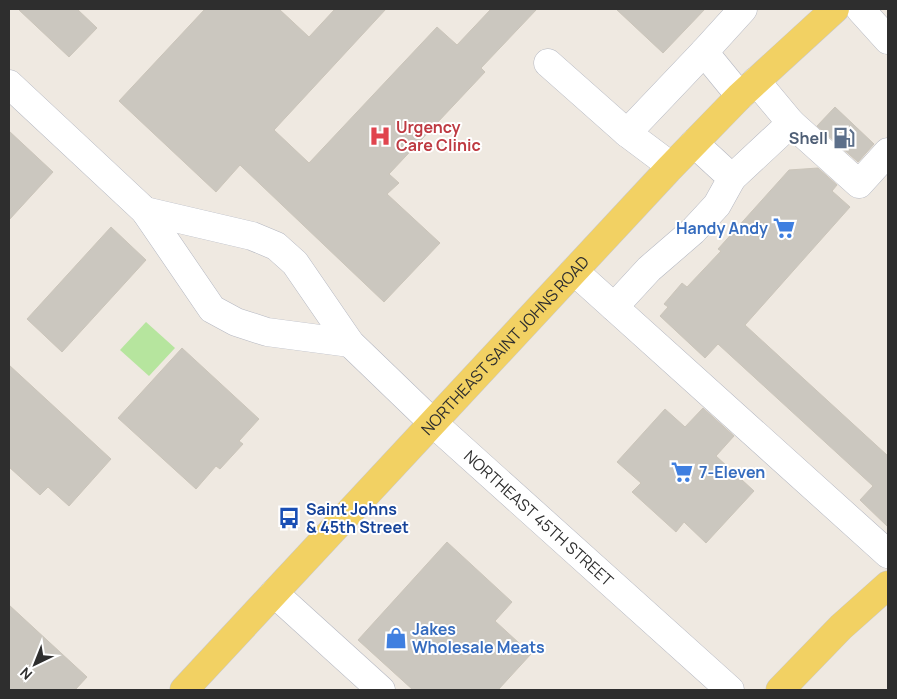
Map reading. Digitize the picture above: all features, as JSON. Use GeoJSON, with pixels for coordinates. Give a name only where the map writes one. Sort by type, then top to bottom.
{"type":"FeatureCollection","features":[{"type":"Feature","properties":{"kind":"main road","name":"NORTHEAST SAINT JOHNS ROAD"},"geometry":{"type":"LineString","coordinates":[[184,690],[672,166],[748,89],[835,9]]}},
{"type":"Feature","properties":{"kind":"main road"},"geometry":{"type":"LineString","coordinates":[[780,690],[842,627],[888,585]]}},
{"type":"Feature","properties":{"kind":"street"},"geometry":{"type":"LineString","coordinates":[[627,133],[743,9]]}},
{"type":"Feature","properties":{"kind":"street"},"geometry":{"type":"LineString","coordinates":[[860,9],[888,40]]}},
{"type":"Feature","properties":{"kind":"street"},"geometry":{"type":"LineString","coordinates":[[704,52],[791,123],[859,184],[888,152]]}},
{"type":"Feature","properties":{"kind":"street"},"geometry":{"type":"LineString","coordinates":[[548,63],[627,133],[672,166]]}},
{"type":"Feature","properties":{"kind":"street","name":"NORTHEAST 45TH STREET"},"geometry":{"type":"LineString","coordinates":[[9,84],[145,210],[212,309],[236,322],[267,332],[350,343]]}},
{"type":"Feature","properties":{"kind":"street"},"geometry":{"type":"LineString","coordinates":[[614,307],[649,269],[693,231],[717,205],[732,178],[791,123]]}},
{"type":"Feature","properties":{"kind":"street"},"geometry":{"type":"LineString","coordinates":[[694,143],[732,178]]}},
{"type":"Feature","properties":{"kind":"street","name":"NORTHEAST 45TH STREET"},"geometry":{"type":"LineString","coordinates":[[145,210],[252,236],[276,246],[295,263],[350,343],[432,422],[730,690]]}},
{"type":"Feature","properties":{"kind":"street"},"geometry":{"type":"LineString","coordinates":[[574,271],[888,554]]}},
{"type":"Feature","properties":{"kind":"street"},"geometry":{"type":"LineString","coordinates":[[274,593],[380,690]]}},
{"type":"Feature","properties":{"kind":"green space"},"geometry":{"type":"Polygon","coordinates":[[[146,322],[175,348],[149,376],[120,350],[146,322]]]}},
{"type":"Feature","properties":{"kind":"building"},"geometry":{"type":"Polygon","coordinates":[[[18,9],[77,9],[97,28],[69,57],[18,9]]]}},
{"type":"Feature","properties":{"kind":"building"},"geometry":{"type":"Polygon","coordinates":[[[205,9],[279,9],[309,37],[335,9],[386,9],[274,130],[309,163],[437,27],[457,45],[491,9],[537,9],[481,68],[485,72],[389,174],[399,183],[387,194],[440,243],[384,302],[240,165],[216,192],[119,101],[205,9]]]}},
{"type":"Feature","properties":{"kind":"building"},"geometry":{"type":"Polygon","coordinates":[[[616,9],[705,9],[663,53],[616,9]]]}},
{"type":"Feature","properties":{"kind":"building","name":"Shell"},"geometry":{"type":"Polygon","coordinates":[[[835,107],[874,144],[858,162],[817,126],[835,107]]]}},
{"type":"Feature","properties":{"kind":"building"},"geometry":{"type":"Polygon","coordinates":[[[9,131],[53,172],[9,220],[9,131]]]}},
{"type":"Feature","properties":{"kind":"building"},"geometry":{"type":"Polygon","coordinates":[[[818,168],[837,185],[832,191],[850,207],[745,325],[888,456],[888,527],[860,500],[873,486],[718,344],[705,358],[660,316],[668,307],[664,304],[682,283],[687,287],[721,251],[718,249],[789,170],[818,168]]]}},
{"type":"Feature","properties":{"kind":"building"},"geometry":{"type":"Polygon","coordinates":[[[111,227],[146,260],[62,352],[27,319],[111,227]]]}},
{"type":"Feature","properties":{"kind":"building"},"geometry":{"type":"Polygon","coordinates":[[[182,348],[259,419],[239,441],[243,444],[220,469],[216,466],[196,489],[118,418],[182,348]]]}},
{"type":"Feature","properties":{"kind":"building"},"geometry":{"type":"Polygon","coordinates":[[[9,365],[111,459],[69,506],[48,487],[40,495],[9,467],[9,365]]]}},
{"type":"Feature","properties":{"kind":"building","name":"7-Eleven"},"geometry":{"type":"Polygon","coordinates":[[[703,408],[734,436],[716,456],[754,491],[706,543],[684,522],[676,532],[632,492],[641,483],[617,462],[665,409],[685,427],[703,408]]]}},
{"type":"Feature","properties":{"kind":"building"},"geometry":{"type":"Polygon","coordinates":[[[447,542],[512,602],[495,621],[531,654],[498,690],[413,690],[358,640],[447,542]]]}},
{"type":"Feature","properties":{"kind":"building"},"geometry":{"type":"Polygon","coordinates":[[[9,605],[87,677],[75,690],[9,690],[9,605]]]}},
{"type":"Feature","properties":{"kind":"place","name":"Urgency Care Clinic"},"geometry":{"type":"Point","coordinates":[380,136]}},
{"type":"Feature","properties":{"kind":"place","name":"Shell"},"geometry":{"type":"Point","coordinates":[844,138]}},
{"type":"Feature","properties":{"kind":"place","name":"Handy Andy"},"geometry":{"type":"Point","coordinates":[784,228]}},
{"type":"Feature","properties":{"kind":"place","name":"7-Eleven"},"geometry":{"type":"Point","coordinates":[682,472]}},
{"type":"Feature","properties":{"kind":"place","name":"Saint Johns & 45th Street"},"geometry":{"type":"Point","coordinates":[289,518]}},
{"type":"Feature","properties":{"kind":"place","name":"Jakes Wholesale Meats"},"geometry":{"type":"Point","coordinates":[396,638]}}]}
